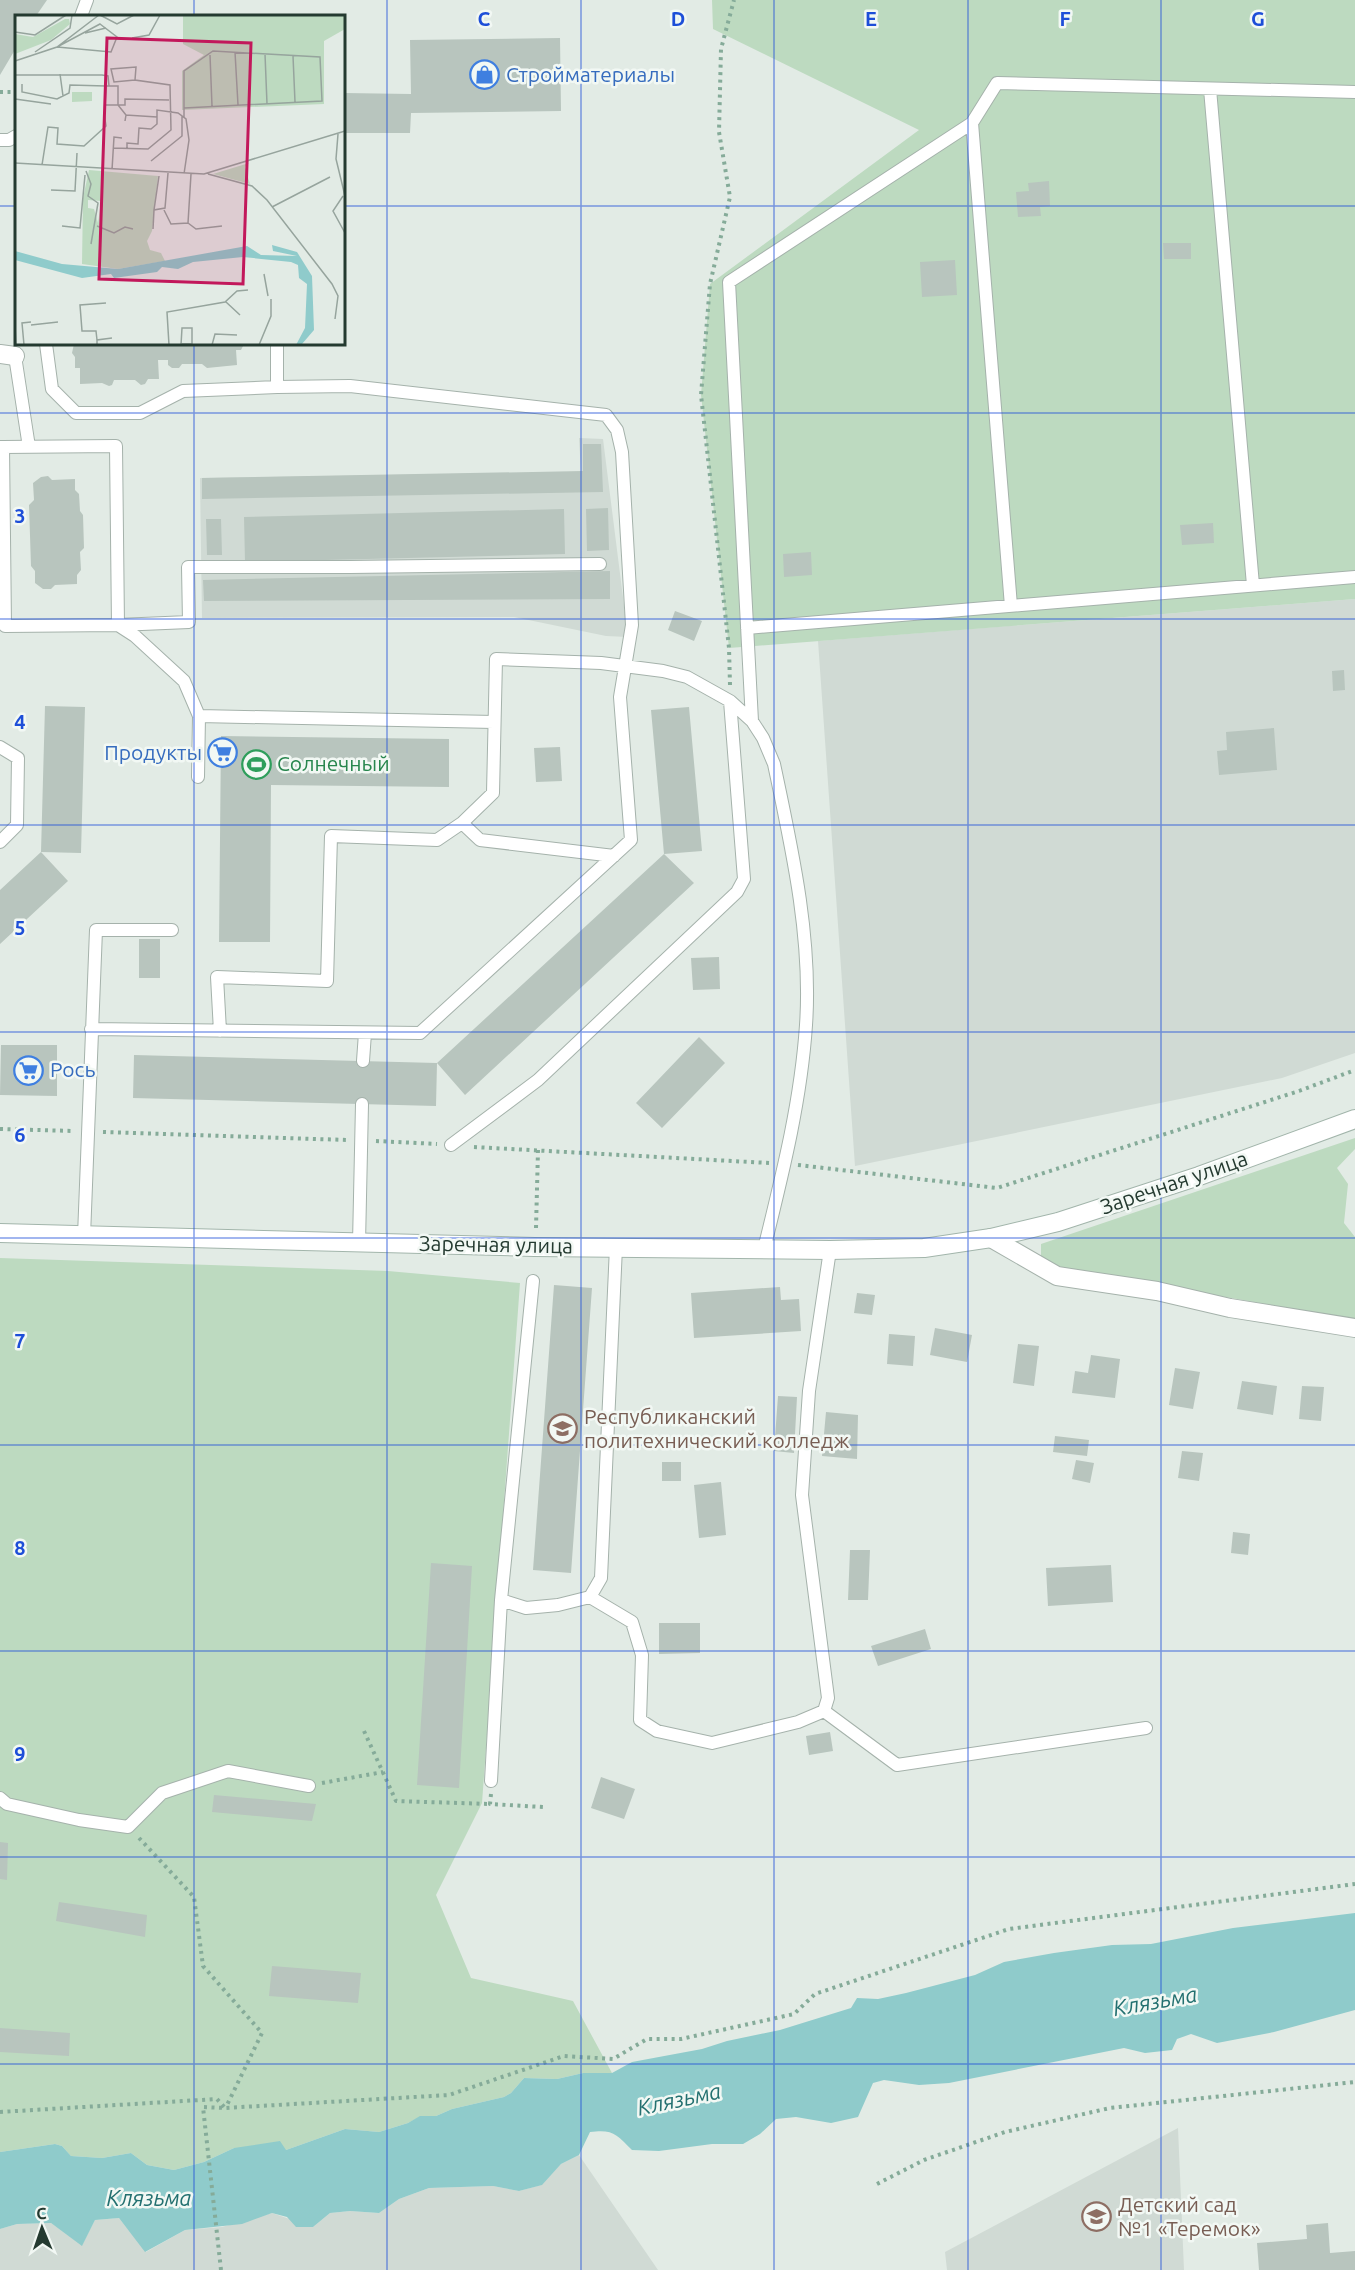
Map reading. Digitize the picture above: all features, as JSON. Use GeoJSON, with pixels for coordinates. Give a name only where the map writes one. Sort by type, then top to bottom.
{"type":"FeatureCollection","features":[{"type":"Feature","properties":{"kind":"street","name":"Заречная улица"},"geometry":{"type":"LineString","coordinates":[[0,1233],[359,1243],[830,1250],[924,1248],[991,1239],[1069,1218],[1199,1176],[1355,1119]]}},
{"type":"Feature","properties":{"kind":"street"},"geometry":{"type":"LineString","coordinates":[[991,1239],[1057,1276],[1157,1291],[1230,1308],[1355,1329]]}},
{"type":"Feature","properties":{"kind":"lane"},"geometry":{"type":"LineString","coordinates":[[81,15],[87,0]]}},
{"type":"Feature","properties":{"kind":"lane"},"geometry":{"type":"LineString","coordinates":[[752,721],[729,282],[972,123],[997,83],[1355,92]]}},
{"type":"Feature","properties":{"kind":"lane"},"geometry":{"type":"LineString","coordinates":[[1210,88],[1253,585]]}},
{"type":"Feature","properties":{"kind":"lane"},"geometry":{"type":"LineString","coordinates":[[972,123],[1011,606]]}},
{"type":"Feature","properties":{"kind":"lane"},"geometry":{"type":"LineString","coordinates":[[0,140],[9,140],[15,137]]}},
{"type":"Feature","properties":{"kind":"lane"},"geometry":{"type":"LineString","coordinates":[[46,345],[52,389],[76,413],[140,413],[183,391],[350,386],[606,415],[617,430],[622,452],[632,625],[620,698],[631,840],[420,1033],[91,1029]]}},
{"type":"Feature","properties":{"kind":"lane"},"geometry":{"type":"LineString","coordinates":[[277,345],[277,387]]}},
{"type":"Feature","properties":{"kind":"lane"},"geometry":{"type":"LineString","coordinates":[[7,355],[29,447]]}},
{"type":"Feature","properties":{"kind":"lane"},"geometry":{"type":"LineString","coordinates":[[118,625],[116,446],[1,447],[4,626],[118,625],[189,622],[188,567],[600,564]]}},
{"type":"Feature","properties":{"kind":"lane"},"geometry":{"type":"LineString","coordinates":[[747,628],[1355,577]]}},
{"type":"Feature","properties":{"kind":"lane"},"geometry":{"type":"LineString","coordinates":[[118,625],[135,636],[184,681],[199,716],[198,777]]}},
{"type":"Feature","properties":{"kind":"lane"},"geometry":{"type":"LineString","coordinates":[[220,1031],[217,977],[327,981],[331,836],[437,840],[462,824],[493,793],[496,659],[625,665],[687,677],[730,700],[752,721],[763,738],[774,764],[804,931],[807,1023],[804,1055],[785,1164],[764,1249]]}},
{"type":"Feature","properties":{"kind":"lane"},"geometry":{"type":"LineString","coordinates":[[451,1145],[538,1080],[737,892],[744,879],[730,700]]}},
{"type":"Feature","properties":{"kind":"lane"},"geometry":{"type":"LineString","coordinates":[[199,716],[494,722]]}},
{"type":"Feature","properties":{"kind":"lane"},"geometry":{"type":"LineString","coordinates":[[0,747],[18,758],[17,825],[0,842]]}},
{"type":"Feature","properties":{"kind":"lane"},"geometry":{"type":"LineString","coordinates":[[462,824],[480,840],[614,856]]}},
{"type":"Feature","properties":{"kind":"lane"},"geometry":{"type":"LineString","coordinates":[[84,1236],[96,930],[172,930]]}},
{"type":"Feature","properties":{"kind":"lane"},"geometry":{"type":"LineString","coordinates":[[363,1061],[365,1033]]}},
{"type":"Feature","properties":{"kind":"lane"},"geometry":{"type":"LineString","coordinates":[[359,1243],[362,1104]]}},
{"type":"Feature","properties":{"kind":"lane"},"geometry":{"type":"LineString","coordinates":[[590,1597],[601,1578],[616,1247]]}},
{"type":"Feature","properties":{"kind":"lane"},"geometry":{"type":"LineString","coordinates":[[501,1600],[526,1608],[558,1605],[590,1597],[632,1622],[642,1655],[640,1720],[657,1731],[712,1743],[798,1722],[824,1711],[828,1698],[802,1495],[809,1391],[830,1250]]}},
{"type":"Feature","properties":{"kind":"lane"},"geometry":{"type":"LineString","coordinates":[[491,1781],[501,1600],[533,1281]]}},
{"type":"Feature","properties":{"kind":"lane"},"geometry":{"type":"LineString","coordinates":[[824,1711],[897,1765],[1146,1728]]}},
{"type":"Feature","properties":{"kind":"lane"},"geometry":{"type":"LineString","coordinates":[[0,1798],[7,1804],[79,1820],[128,1827],[162,1793],[228,1771],[309,1785]]}},
{"type":"Feature","properties":{"kind":"path"},"geometry":{"type":"LineString","coordinates":[[730,700],[729,648],[701,395],[710,284],[730,197],[719,132],[721,49],[735,0]]}},
{"type":"Feature","properties":{"kind":"path"},"geometry":{"type":"LineString","coordinates":[[785,1164],[997,1188],[1299,1091],[1355,1070]]}},
{"type":"Feature","properties":{"kind":"path"},"geometry":{"type":"LineString","coordinates":[[0,1129],[87,1132]]}},
{"type":"Feature","properties":{"kind":"path"},"geometry":{"type":"LineString","coordinates":[[536,1238],[538,1150]]}},
{"type":"Feature","properties":{"kind":"path"},"geometry":{"type":"LineString","coordinates":[[364,1731],[396,1801],[543,1807]]}},
{"type":"Feature","properties":{"kind":"path"},"geometry":{"type":"LineString","coordinates":[[309,1785],[383,1772]]}},
{"type":"Feature","properties":{"kind":"path"},"geometry":{"type":"LineString","coordinates":[[490,1804],[491,1781]]}},
{"type":"Feature","properties":{"kind":"path"},"geometry":{"type":"LineString","coordinates":[[128,1827],[194,1897],[203,1966],[262,2033],[225,2108]]}},
{"type":"Feature","properties":{"kind":"path"},"geometry":{"type":"LineString","coordinates":[[221,2270],[203,2108],[449,2095],[564,2056],[613,2059],[647,2039],[681,2040],[794,2014],[815,1994],[1008,1929],[1355,1884]]}},
{"type":"Feature","properties":{"kind":"path"},"geometry":{"type":"LineString","coordinates":[[877,2184],[924,2160],[1005,2132],[1110,2108],[1355,2082]]}},
{"type":"Feature","properties":{"kind":"path"},"geometry":{"type":"LineString","coordinates":[[0,2112],[217,2099],[225,2108]]}},
{"type":"Feature","properties":{"kind":"shaded area"},"geometry":{"type":"Polygon","coordinates":[[[579,438],[603,439],[628,637],[606,636],[514,617],[202,618],[200,478],[581,472],[579,438]]]}},
{"type":"Feature","properties":{"kind":"shaded area"},"geometry":{"type":"Polygon","coordinates":[[[1355,599],[1355,1053],[1282,1078],[855,1166],[818,641],[1355,599]]]}},
{"type":"Feature","properties":{"kind":"shaded area","name":"Детский сад №1 «Теремок»"},"geometry":{"type":"Polygon","coordinates":[[[1178,2128],[1184,2270],[947,2270],[945,2252],[1178,2128]]]}},
{"type":"Feature","properties":{"kind":"shaded area"},"geometry":{"type":"Polygon","coordinates":[[[579,2155],[658,2270],[0,2270],[0,2229],[17,2224],[51,2223],[82,2245],[95,2220],[119,2218],[146,2252],[185,2230],[222,2227],[272,2213],[313,2227],[330,2213],[350,2211],[379,2213],[399,2199],[429,2188],[493,2186],[519,2191],[541,2185],[561,2164],[579,2155]]]}},
{"type":"Feature","properties":{"kind":"green space"},"geometry":{"type":"Polygon","coordinates":[[[712,0],[1355,0],[1355,599],[729,648],[701,395],[710,284],[919,130],[713,29],[712,0]]]}},
{"type":"Feature","properties":{"kind":"green space"},"geometry":{"type":"Polygon","coordinates":[[[1355,1138],[1355,1149],[1337,1168],[1348,1184],[1344,1223],[1355,1237],[1355,1320],[1058,1267],[1041,1256],[1041,1244],[1355,1138]]]}},
{"type":"Feature","properties":{"kind":"green space"},"geometry":{"type":"Polygon","coordinates":[[[0,1258],[388,1271],[520,1283],[482,1803],[436,1895],[471,1978],[573,2001],[612,2073],[583,2073],[557,2079],[524,2078],[511,2093],[504,2097],[452,2109],[436,2116],[420,2117],[379,2132],[345,2129],[286,2150],[234,2148],[204,2162],[174,2170],[147,2165],[131,2153],[102,2158],[71,2156],[62,2146],[55,2144],[0,2152],[0,1258]]]}},
{"type":"Feature","properties":{"kind":"water","name":"Клязьма"},"geometry":{"type":"Polygon","coordinates":[[[1355,1913],[1355,2010],[1274,2032],[1217,2043],[1191,2034],[1177,2039],[1172,2050],[1145,2053],[1124,2048],[949,2083],[919,2085],[884,2080],[873,2083],[858,2117],[831,2123],[796,2117],[776,2119],[760,2134],[743,2144],[712,2144],[659,2151],[632,2150],[614,2134],[604,2131],[590,2132],[579,2155],[561,2164],[542,2185],[519,2191],[493,2186],[429,2188],[399,2199],[379,2213],[350,2211],[330,2213],[313,2227],[296,2227],[287,2217],[272,2213],[242,2224],[185,2230],[145,2252],[119,2218],[95,2220],[82,2246],[51,2223],[17,2224],[0,2229],[0,2152],[55,2144],[62,2146],[71,2156],[102,2158],[131,2153],[147,2165],[174,2170],[204,2162],[234,2148],[280,2141],[286,2150],[345,2129],[379,2132],[408,2123],[420,2116],[436,2116],[452,2109],[504,2097],[511,2093],[524,2078],[557,2079],[583,2073],[612,2073],[632,2062],[702,2049],[727,2041],[780,2030],[851,2008],[857,1998],[878,1999],[906,1993],[975,1975],[1004,1962],[1112,1945],[1151,1944],[1233,1928],[1355,1913]]]}},
{"type":"Feature","properties":{"kind":"building"},"geometry":{"type":"Polygon","coordinates":[[[0,0],[47,0],[37,15],[15,15],[15,50],[0,75],[0,0]]]}},
{"type":"Feature","properties":{"kind":"building"},"geometry":{"type":"Polygon","coordinates":[[[560,38],[561,111],[411,113],[410,133],[345,133],[345,93],[411,94],[410,40],[560,38]]]}},
{"type":"Feature","properties":{"kind":"building"},"geometry":{"type":"Polygon","coordinates":[[[1049,181],[1050,206],[1040,207],[1041,216],[1018,217],[1016,192],[1029,191],[1028,183],[1049,181]]]}},
{"type":"Feature","properties":{"kind":"building"},"geometry":{"type":"Polygon","coordinates":[[[1163,243],[1191,243],[1191,259],[1164,259],[1163,243]]]}},
{"type":"Feature","properties":{"kind":"building"},"geometry":{"type":"Polygon","coordinates":[[[955,260],[957,295],[922,297],[920,262],[955,260]]]}},
{"type":"Feature","properties":{"kind":"building"},"geometry":{"type":"Polygon","coordinates":[[[74,345],[244,345],[241,350],[236,350],[237,365],[207,368],[202,364],[182,364],[179,368],[172,368],[168,365],[168,360],[158,360],[159,379],[148,379],[145,384],[141,385],[135,380],[114,380],[109,386],[102,383],[80,384],[80,368],[75,368],[75,357],[72,353],[74,345]]]}},
{"type":"Feature","properties":{"kind":"building"},"geometry":{"type":"Polygon","coordinates":[[[583,444],[601,444],[603,492],[202,499],[202,478],[583,471],[583,444]]]}},
{"type":"Feature","properties":{"kind":"building"},"geometry":{"type":"Polygon","coordinates":[[[48,476],[52,480],[75,479],[75,490],[79,494],[80,511],[83,515],[84,548],[80,552],[81,570],[77,575],[77,584],[55,585],[51,589],[43,589],[35,583],[35,571],[31,566],[29,505],[34,500],[33,483],[41,477],[48,476]]]}},
{"type":"Feature","properties":{"kind":"building"},"geometry":{"type":"Polygon","coordinates":[[[608,508],[609,550],[587,551],[586,509],[608,508]]]}},
{"type":"Feature","properties":{"kind":"building"},"geometry":{"type":"Polygon","coordinates":[[[564,509],[565,554],[245,562],[244,517],[564,509]]]}},
{"type":"Feature","properties":{"kind":"building"},"geometry":{"type":"Polygon","coordinates":[[[206,519],[221,519],[222,555],[207,555],[206,519]]]}},
{"type":"Feature","properties":{"kind":"building"},"geometry":{"type":"Polygon","coordinates":[[[1213,523],[1214,543],[1182,545],[1180,525],[1213,523]]]}},
{"type":"Feature","properties":{"kind":"building"},"geometry":{"type":"Polygon","coordinates":[[[811,552],[812,575],[784,577],[783,554],[811,552]]]}},
{"type":"Feature","properties":{"kind":"building"},"geometry":{"type":"Polygon","coordinates":[[[610,571],[610,599],[204,601],[203,580],[610,571]]]}},
{"type":"Feature","properties":{"kind":"building"},"geometry":{"type":"Polygon","coordinates":[[[675,611],[702,621],[694,641],[668,630],[675,611]]]}},
{"type":"Feature","properties":{"kind":"building"},"geometry":{"type":"Polygon","coordinates":[[[1344,670],[1345,690],[1333,691],[1332,671],[1344,670]]]}},
{"type":"Feature","properties":{"kind":"building"},"geometry":{"type":"Polygon","coordinates":[[[45,706],[85,707],[81,853],[41,852],[45,706]]]}},
{"type":"Feature","properties":{"kind":"building"},"geometry":{"type":"Polygon","coordinates":[[[689,707],[702,851],[664,854],[651,710],[689,707]]]}},
{"type":"Feature","properties":{"kind":"building"},"geometry":{"type":"Polygon","coordinates":[[[1274,728],[1277,770],[1219,775],[1217,751],[1227,750],[1226,732],[1274,728]]]}},
{"type":"Feature","properties":{"kind":"building"},"geometry":{"type":"Polygon","coordinates":[[[221,736],[449,739],[449,787],[271,785],[270,942],[219,942],[221,736]]]}},
{"type":"Feature","properties":{"kind":"building"},"geometry":{"type":"Polygon","coordinates":[[[560,747],[562,781],[536,782],[534,748],[560,747]]]}},
{"type":"Feature","properties":{"kind":"building"},"geometry":{"type":"Polygon","coordinates":[[[41,852],[68,881],[0,944],[0,890],[41,852]]]}},
{"type":"Feature","properties":{"kind":"building"},"geometry":{"type":"Polygon","coordinates":[[[664,854],[694,883],[465,1095],[437,1063],[664,854]]]}},
{"type":"Feature","properties":{"kind":"building"},"geometry":{"type":"Polygon","coordinates":[[[139,939],[160,939],[160,978],[139,978],[139,939]]]}},
{"type":"Feature","properties":{"kind":"building"},"geometry":{"type":"Polygon","coordinates":[[[719,957],[720,989],[693,990],[691,958],[719,957]]]}},
{"type":"Feature","properties":{"kind":"building"},"geometry":{"type":"Polygon","coordinates":[[[699,1037],[725,1063],[662,1128],[636,1103],[699,1037]]]}},
{"type":"Feature","properties":{"kind":"building","name":"Рось"},"geometry":{"type":"Polygon","coordinates":[[[1,1045],[57,1045],[57,1096],[0,1095],[1,1045]]]}},
{"type":"Feature","properties":{"kind":"building"},"geometry":{"type":"Polygon","coordinates":[[[134,1055],[437,1063],[436,1106],[133,1098],[134,1055]]]}},
{"type":"Feature","properties":{"kind":"building","name":"Республиканский политехнический колледж"},"geometry":{"type":"Polygon","coordinates":[[[554,1285],[592,1288],[571,1573],[533,1570],[554,1285]]]}},
{"type":"Feature","properties":{"kind":"building"},"geometry":{"type":"Polygon","coordinates":[[[780,1287],[781,1300],[799,1299],[801,1331],[694,1338],[691,1293],[780,1287]]]}},
{"type":"Feature","properties":{"kind":"building"},"geometry":{"type":"Polygon","coordinates":[[[857,1293],[875,1295],[872,1315],[854,1313],[857,1293]]]}},
{"type":"Feature","properties":{"kind":"building"},"geometry":{"type":"Polygon","coordinates":[[[935,1328],[972,1335],[967,1362],[930,1355],[935,1328]]]}},
{"type":"Feature","properties":{"kind":"building"},"geometry":{"type":"Polygon","coordinates":[[[889,1334],[915,1336],[913,1366],[887,1364],[889,1334]]]}},
{"type":"Feature","properties":{"kind":"building"},"geometry":{"type":"Polygon","coordinates":[[[1018,1344],[1039,1346],[1034,1386],[1013,1383],[1018,1344]]]}},
{"type":"Feature","properties":{"kind":"building"},"geometry":{"type":"Polygon","coordinates":[[[1091,1355],[1120,1359],[1115,1398],[1072,1393],[1075,1371],[1088,1373],[1091,1355]]]}},
{"type":"Feature","properties":{"kind":"building"},"geometry":{"type":"Polygon","coordinates":[[[1175,1368],[1200,1372],[1193,1409],[1169,1405],[1175,1368]]]}},
{"type":"Feature","properties":{"kind":"building"},"geometry":{"type":"Polygon","coordinates":[[[1242,1381],[1277,1386],[1273,1415],[1237,1409],[1242,1381]]]}},
{"type":"Feature","properties":{"kind":"building"},"geometry":{"type":"Polygon","coordinates":[[[1302,1386],[1324,1387],[1321,1421],[1299,1419],[1302,1386]]]}},
{"type":"Feature","properties":{"kind":"building"},"geometry":{"type":"Polygon","coordinates":[[[778,1396],[797,1397],[794,1453],[774,1451],[778,1396]]]}},
{"type":"Feature","properties":{"kind":"building"},"geometry":{"type":"Polygon","coordinates":[[[826,1412],[858,1415],[857,1459],[822,1456],[826,1412]]]}},
{"type":"Feature","properties":{"kind":"building"},"geometry":{"type":"Polygon","coordinates":[[[1055,1436],[1089,1440],[1087,1456],[1053,1452],[1055,1436]]]}},
{"type":"Feature","properties":{"kind":"building"},"geometry":{"type":"Polygon","coordinates":[[[1182,1451],[1203,1453],[1199,1481],[1178,1478],[1182,1451]]]}},
{"type":"Feature","properties":{"kind":"building"},"geometry":{"type":"Polygon","coordinates":[[[1076,1460],[1094,1463],[1090,1483],[1072,1479],[1076,1460]]]}},
{"type":"Feature","properties":{"kind":"building"},"geometry":{"type":"Polygon","coordinates":[[[662,1462],[681,1462],[681,1481],[662,1481],[662,1462]]]}},
{"type":"Feature","properties":{"kind":"building"},"geometry":{"type":"Polygon","coordinates":[[[721,1482],[726,1535],[699,1538],[694,1485],[721,1482]]]}},
{"type":"Feature","properties":{"kind":"building"},"geometry":{"type":"Polygon","coordinates":[[[1233,1532],[1250,1534],[1248,1555],[1231,1553],[1233,1532]]]}},
{"type":"Feature","properties":{"kind":"building"},"geometry":{"type":"Polygon","coordinates":[[[850,1550],[870,1550],[868,1600],[848,1600],[850,1550]]]}},
{"type":"Feature","properties":{"kind":"building"},"geometry":{"type":"Polygon","coordinates":[[[431,1563],[472,1566],[459,1788],[417,1785],[431,1563]]]}},
{"type":"Feature","properties":{"kind":"building"},"geometry":{"type":"Polygon","coordinates":[[[1111,1565],[1113,1602],[1048,1606],[1046,1568],[1111,1565]]]}},
{"type":"Feature","properties":{"kind":"building"},"geometry":{"type":"Polygon","coordinates":[[[659,1623],[700,1623],[700,1653],[659,1654],[659,1623]]]}},
{"type":"Feature","properties":{"kind":"building"},"geometry":{"type":"Polygon","coordinates":[[[925,1629],[931,1649],[878,1666],[871,1646],[925,1629]]]}},
{"type":"Feature","properties":{"kind":"building"},"geometry":{"type":"Polygon","coordinates":[[[830,1732],[833,1751],[809,1755],[806,1736],[830,1732]]]}},
{"type":"Feature","properties":{"kind":"building"},"geometry":{"type":"Polygon","coordinates":[[[601,1777],[635,1789],[624,1819],[591,1808],[601,1777]]]}},
{"type":"Feature","properties":{"kind":"building"},"geometry":{"type":"Polygon","coordinates":[[[214,1795],[316,1804],[312,1821],[212,1812],[214,1795]]]}},
{"type":"Feature","properties":{"kind":"building"},"geometry":{"type":"Polygon","coordinates":[[[0,1842],[8,1843],[7,1880],[0,1879],[0,1842]]]}},
{"type":"Feature","properties":{"kind":"building"},"geometry":{"type":"Polygon","coordinates":[[[59,1902],[147,1915],[145,1937],[56,1921],[59,1902]]]}},
{"type":"Feature","properties":{"kind":"building"},"geometry":{"type":"Polygon","coordinates":[[[272,1966],[361,1973],[358,2003],[269,1996],[272,1966]]]}},
{"type":"Feature","properties":{"kind":"building"},"geometry":{"type":"Polygon","coordinates":[[[0,2028],[70,2033],[69,2056],[0,2052],[0,2028]]]}},
{"type":"Feature","properties":{"kind":"building"},"geometry":{"type":"Polygon","coordinates":[[[1328,2223],[1330,2253],[1355,2251],[1355,2270],[1259,2270],[1257,2243],[1307,2239],[1306,2225],[1328,2223]]]}},
{"type":"Feature","properties":{"kind":"place","name":"Стройматериалы"},"geometry":{"type":"Point","coordinates":[485,75]}},
{"type":"Feature","properties":{"kind":"place","name":"Продукты"},"geometry":{"type":"Point","coordinates":[223,753]}},
{"type":"Feature","properties":{"kind":"place","name":"Солнечный"},"geometry":{"type":"Point","coordinates":[256,764]}},
{"type":"Feature","properties":{"kind":"place","name":"Рось"},"geometry":{"type":"Point","coordinates":[29,1070]}},
{"type":"Feature","properties":{"kind":"place","name":"Республиканский политехнический колледж"},"geometry":{"type":"Point","coordinates":[563,1429]}},
{"type":"Feature","properties":{"kind":"place","name":"Детский сад №1 «Теремок»"},"geometry":{"type":"Point","coordinates":[1097,2217]}}]}
